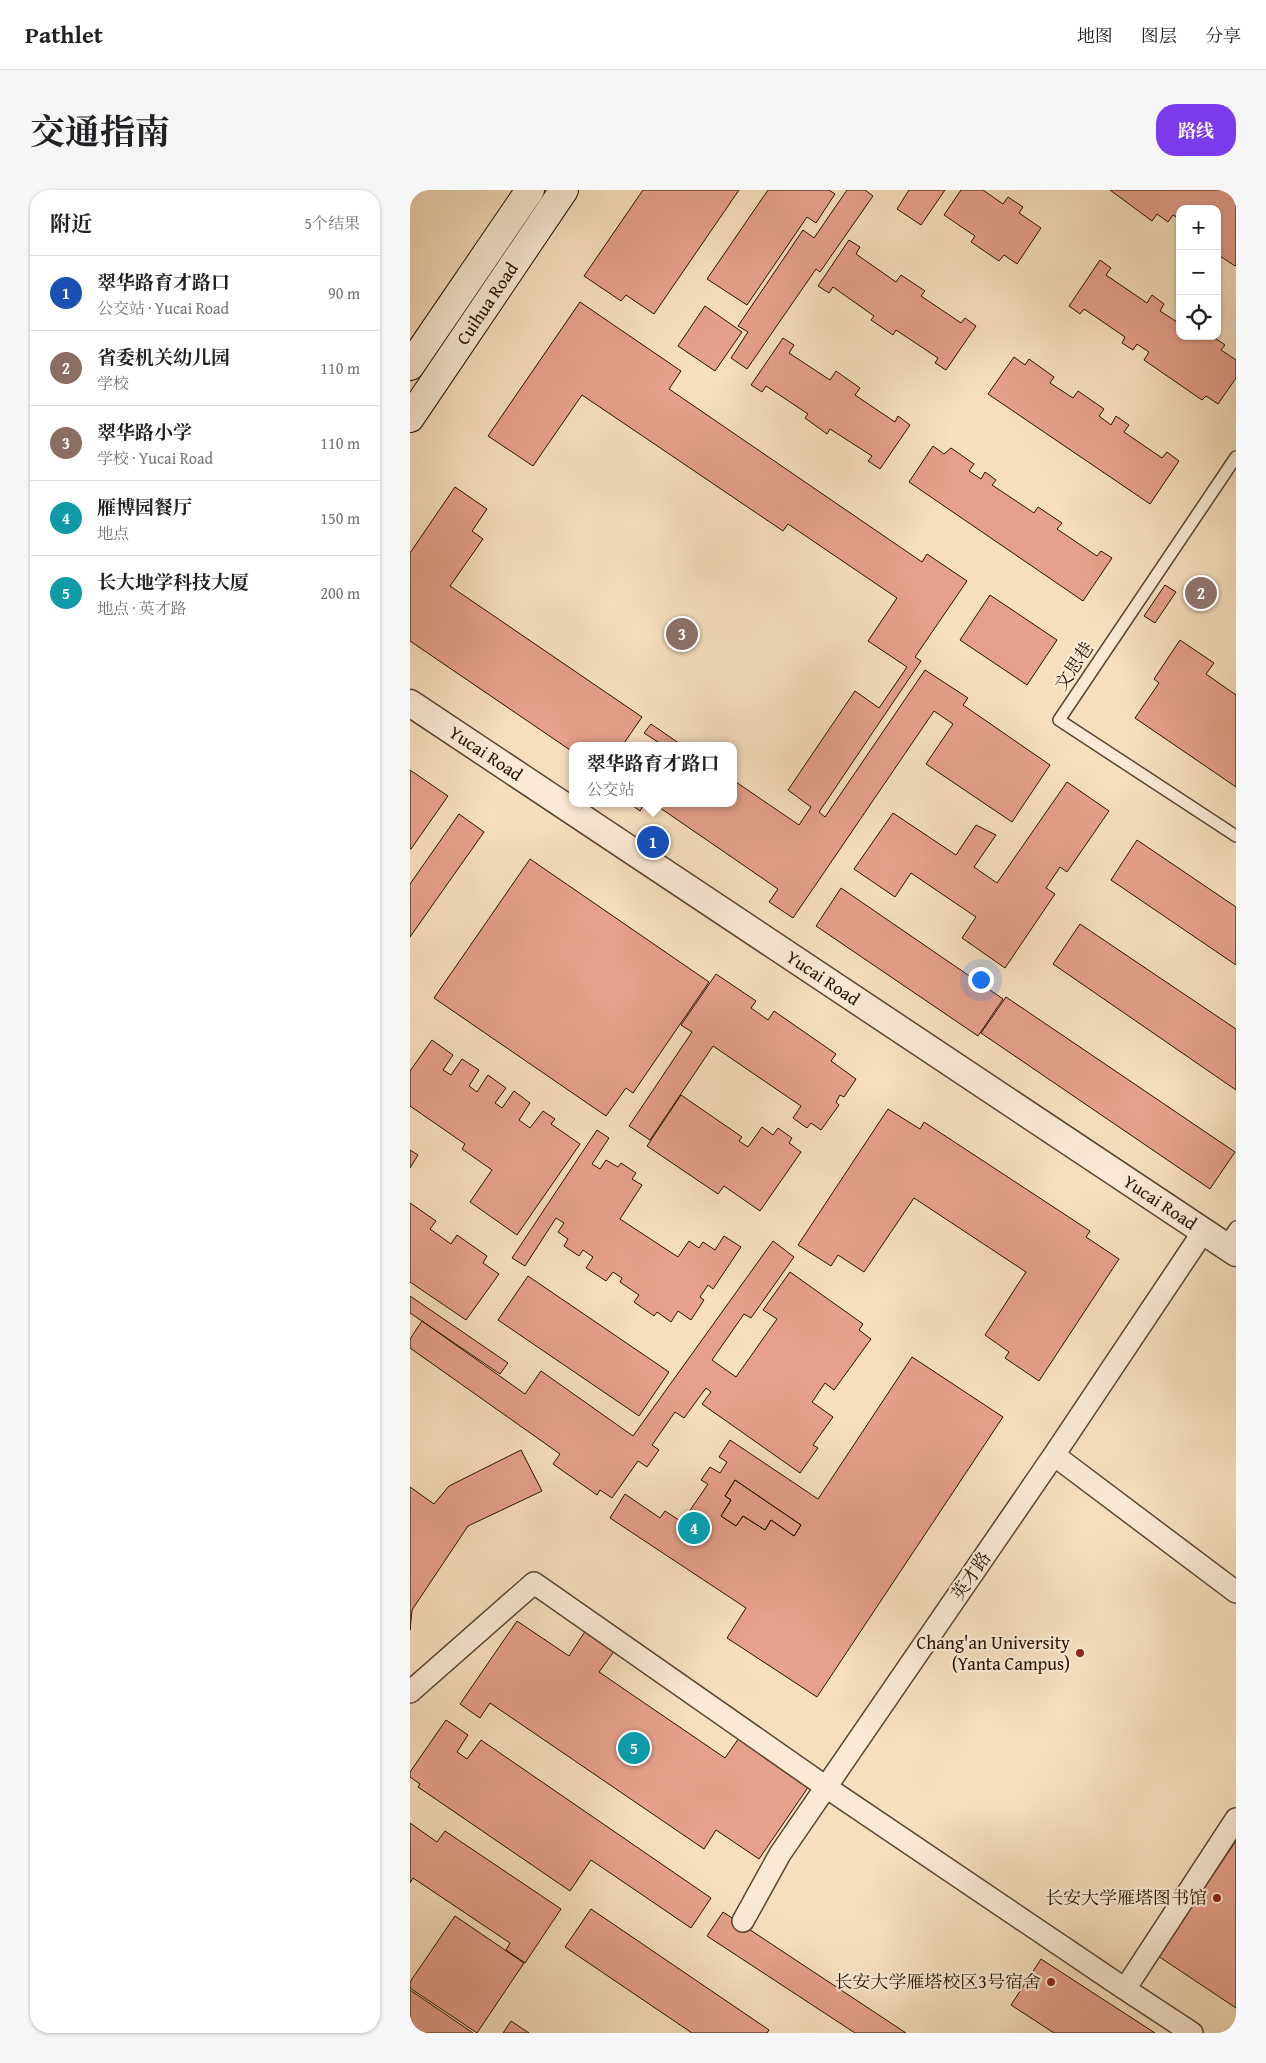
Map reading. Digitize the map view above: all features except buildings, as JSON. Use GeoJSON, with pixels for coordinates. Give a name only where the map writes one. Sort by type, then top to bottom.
{"type":"FeatureCollection","features":[{"type":"Feature","properties":{"kind":"main road","name":"Cuihua Road"},"geometry":{"type":"LineString","coordinates":[[410,366],[530,190]]}},
{"type":"Feature","properties":{"kind":"main road","name":"Cuihua Road"},"geometry":{"type":"LineString","coordinates":[[410,418],[564,190]]}},
{"type":"Feature","properties":{"kind":"street","name":"Yucai Road"},"geometry":{"type":"LineString","coordinates":[[410,703],[1225,1240]]}},
{"type":"Feature","properties":{"kind":"street","name":"英才路"},"geometry":{"type":"LineString","coordinates":[[743,1921],[780,1854],[1054,1455],[1225,1240]]}},
{"type":"Feature","properties":{"kind":"street"},"geometry":{"type":"LineString","coordinates":[[1054,1455],[1236,1592]]}},
{"type":"Feature","properties":{"kind":"street"},"geometry":{"type":"LineString","coordinates":[[410,1692],[534,1583],[826,1787],[1192,2033]]}},
{"type":"Feature","properties":{"kind":"street"},"geometry":{"type":"LineString","coordinates":[[1125,1989],[1236,1819]]}},
{"type":"Feature","properties":{"kind":"lane","name":"文思巷"},"geometry":{"type":"LineString","coordinates":[[1236,457],[1060,720],[1236,836]]}},
{"type":"Feature","properties":{"kind":"place","name":"省委机关幼儿园"},"geometry":{"type":"Point","coordinates":[1201,593]}},
{"type":"Feature","properties":{"kind":"place","name":"翠华路小学"},"geometry":{"type":"Point","coordinates":[682,634]}},
{"type":"Feature","properties":{"kind":"place","name":"翠华路育才路口"},"geometry":{"type":"Point","coordinates":[653,842]}},
{"type":"Feature","properties":{"kind":"place","name":"雁博园餐厅"},"geometry":{"type":"Point","coordinates":[694,1528]}},
{"type":"Feature","properties":{"kind":"place","name":"Chang'an University (Yanta Campus)"},"geometry":{"type":"Point","coordinates":[1080,1653]}},
{"type":"Feature","properties":{"kind":"place","name":"长大地学科技大厦"},"geometry":{"type":"Point","coordinates":[634,1748]}},
{"type":"Feature","properties":{"kind":"place","name":"长安大学雁塔图书馆"},"geometry":{"type":"Point","coordinates":[1217,1898]}},
{"type":"Feature","properties":{"kind":"place","name":"长安大学雁塔校区3号宿舍"},"geometry":{"type":"Point","coordinates":[1051,1982]}}]}
